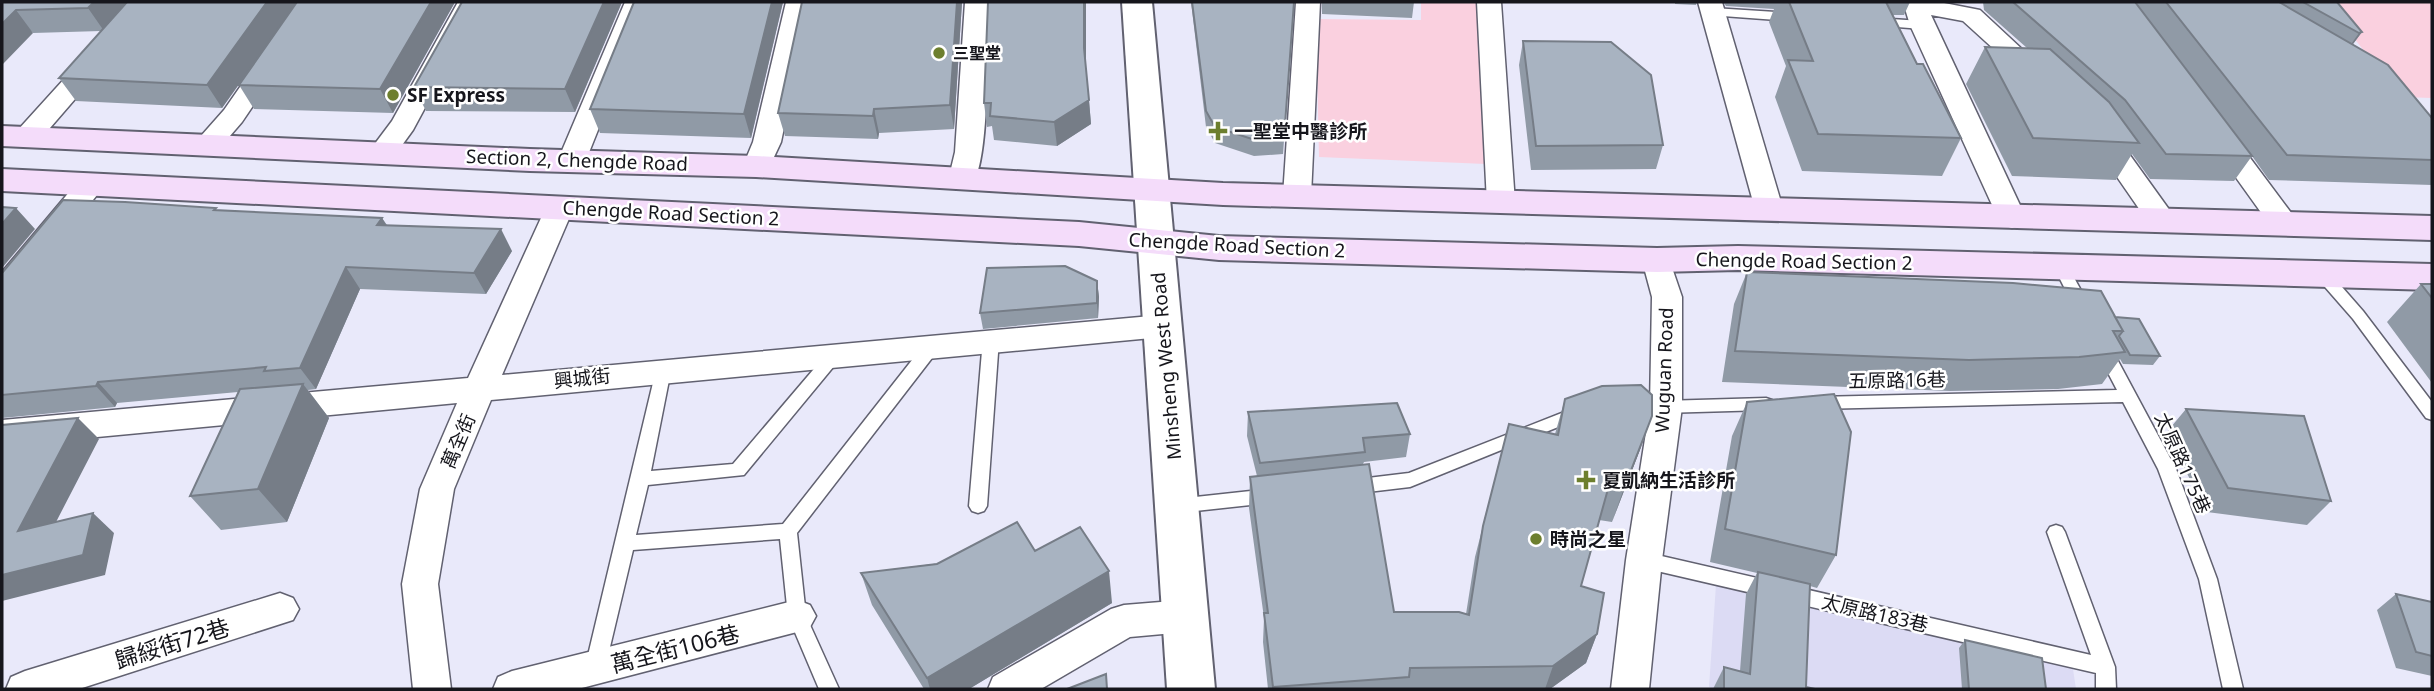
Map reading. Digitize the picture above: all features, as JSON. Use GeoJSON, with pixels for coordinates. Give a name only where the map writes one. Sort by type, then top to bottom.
{"type":"FeatureCollection","features":[{"type":"Feature","properties":{"kind":"main road","name":"Section 2, Chengde Road"},"geometry":{"type":"LineString","coordinates":[[14,137],[757,166],[1152,188]]}},
{"type":"Feature","properties":{"kind":"main road","name":"Chengde Road Section 2"},"geometry":{"type":"LineString","coordinates":[[2,180],[1079,234],[1219,248],[1657,260],[1738,258],[2432,277]]}},
{"type":"Feature","properties":{"kind":"main road"},"geometry":{"type":"LineString","coordinates":[[1152,188],[1501,203],[2432,228]]}},
{"type":"Feature","properties":{"kind":"street"},"geometry":{"type":"LineString","coordinates":[[14,137],[125,28],[147,2]]}},
{"type":"Feature","properties":{"kind":"street"},"geometry":{"type":"LineString","coordinates":[[206,145],[233,116],[312,2]]}},
{"type":"Feature","properties":{"kind":"street"},"geometry":{"type":"LineString","coordinates":[[382,153],[404,124],[470,2]]}},
{"type":"Feature","properties":{"kind":"street"},"geometry":{"type":"LineString","coordinates":[[572,160],[637,2]]}},
{"type":"Feature","properties":{"kind":"street"},"geometry":{"type":"LineString","coordinates":[[757,166],[767,142],[798,2]]}},
{"type":"Feature","properties":{"kind":"street"},"geometry":{"type":"LineString","coordinates":[[963,177],[969,152],[977,2]]}},
{"type":"Feature","properties":{"kind":"street","name":"Minsheng West Road"},"geometry":{"type":"LineString","coordinates":[[1137,2],[1191,689]]}},
{"type":"Feature","properties":{"kind":"street"},"geometry":{"type":"LineString","coordinates":[[1297,196],[1308,2]]}},
{"type":"Feature","properties":{"kind":"street"},"geometry":{"type":"LineString","coordinates":[[1489,2],[1501,203]]}},
{"type":"Feature","properties":{"kind":"street"},"geometry":{"type":"LineString","coordinates":[[1711,7],[1769,209]]}},
{"type":"Feature","properties":{"kind":"street"},"geometry":{"type":"LineString","coordinates":[[2012,218],[1918,10],[1971,15],[2060,96]]}},
{"type":"Feature","properties":{"kind":"street"},"geometry":{"type":"LineString","coordinates":[[2202,112],[2285,225]]}},
{"type":"Feature","properties":{"kind":"street"},"geometry":{"type":"LineString","coordinates":[[2079,114],[2099,132],[2163,222]]}},
{"type":"Feature","properties":{"kind":"street"},"geometry":{"type":"LineString","coordinates":[[2,292],[91,184]]}},
{"type":"Feature","properties":{"kind":"street","name":"萬全街"},"geometry":{"type":"LineString","coordinates":[[432,689],[420,584],[437,489],[560,207]]}},
{"type":"Feature","properties":{"kind":"street","name":"Wuguan Road"},"geometry":{"type":"LineString","coordinates":[[1630,689],[1644,560],[1653,407],[1667,297],[1657,260]]}},
{"type":"Feature","properties":{"kind":"street","name":"興城街"},"geometry":{"type":"LineString","coordinates":[[2,433],[933,345],[1162,326]]}},
{"type":"Feature","properties":{"kind":"street","name":"歸綏街72巷"},"geometry":{"type":"LineString","coordinates":[[25,689],[280,610]]}},
{"type":"Feature","properties":{"kind":"street"},"geometry":{"type":"LineString","coordinates":[[1007,689],[1124,621],[1185,616]]}},
{"type":"Feature","properties":{"kind":"street","name":"萬全街106巷"},"geometry":{"type":"LineString","coordinates":[[512,689],[797,617]]}},
{"type":"Feature","properties":{"kind":"lane"},"geometry":{"type":"LineString","coordinates":[[1711,7],[1810,18]]}},
{"type":"Feature","properties":{"kind":"lane"},"geometry":{"type":"LineString","coordinates":[[1866,22],[1918,10]]}},
{"type":"Feature","properties":{"kind":"lane","name":"太原路175巷"},"geometry":{"type":"LineString","coordinates":[[2061,267],[2167,469],[2208,579],[2233,689]]}},
{"type":"Feature","properties":{"kind":"lane"},"geometry":{"type":"LineString","coordinates":[[2323,275],[2358,315],[2432,414]]}},
{"type":"Feature","properties":{"kind":"lane"},"geometry":{"type":"LineString","coordinates":[[978,506],[991,340]]}},
{"type":"Feature","properties":{"kind":"lane"},"geometry":{"type":"LineString","coordinates":[[829,689],[797,617],[788,531],[933,345]]}},
{"type":"Feature","properties":{"kind":"lane"},"geometry":{"type":"LineString","coordinates":[[641,479],[738,470],[836,354]]}},
{"type":"Feature","properties":{"kind":"lane"},"geometry":{"type":"LineString","coordinates":[[595,668],[641,479],[663,370]]}},
{"type":"Feature","properties":{"kind":"lane","name":"五原路16巷"},"geometry":{"type":"LineString","coordinates":[[1653,407],[2129,396]]}},
{"type":"Feature","properties":{"kind":"lane"},"geometry":{"type":"LineString","coordinates":[[1328,489],[1410,480],[1587,409]]}},
{"type":"Feature","properties":{"kind":"lane"},"geometry":{"type":"LineString","coordinates":[[1177,506],[1287,494]]}},
{"type":"Feature","properties":{"kind":"lane"},"geometry":{"type":"LineString","coordinates":[[625,543],[788,531]]}},
{"type":"Feature","properties":{"kind":"lane"},"geometry":{"type":"LineString","coordinates":[[2056,532],[2105,667],[2106,689]]}},
{"type":"Feature","properties":{"kind":"lane","name":"太原路183巷"},"geometry":{"type":"LineString","coordinates":[[1644,560],[2105,667]]}},
{"type":"Feature","properties":{"kind":"shaded area"},"geometry":{"type":"Polygon","coordinates":[[[1421,2],[1482,2],[1486,164],[1319,157],[1316,19],[1421,20],[1421,2]]]}},
{"type":"Feature","properties":{"kind":"shaded area"},"geometry":{"type":"Polygon","coordinates":[[[2325,2],[2432,2],[2432,98],[2401,97],[2325,2]]]}},
{"type":"Feature","properties":{"kind":"shaded area"},"geometry":{"type":"Polygon","coordinates":[[[1717,570],[2071,656],[2076,689],[1713,689],[1709,687],[1717,570]]]}},
{"type":"Feature","properties":{"kind":"building"},"geometry":{"type":"Polygon","coordinates":[[[2,2],[94,2],[88,8],[16,10],[2,24],[2,2]]]}},
{"type":"Feature","properties":{"kind":"building"},"geometry":{"type":"Polygon","coordinates":[[[127,2],[267,2],[207,85],[59,78],[127,2]]]}},
{"type":"Feature","properties":{"kind":"building"},"geometry":{"type":"Polygon","coordinates":[[[297,2],[431,2],[380,89],[239,85],[297,2]]]}},
{"type":"Feature","properties":{"kind":"building"},"geometry":{"type":"Polygon","coordinates":[[[462,2],[604,2],[565,89],[414,87],[462,2]]]}},
{"type":"Feature","properties":{"kind":"building"},"geometry":{"type":"Polygon","coordinates":[[[634,2],[772,2],[744,114],[590,109],[634,2]]]}},
{"type":"Feature","properties":{"kind":"building"},"geometry":{"type":"Polygon","coordinates":[[[802,2],[957,2],[950,105],[874,109],[873,116],[778,113],[802,2]]]}},
{"type":"Feature","properties":{"kind":"building"},"geometry":{"type":"Polygon","coordinates":[[[988,2],[1084,2],[1084,48],[1089,100],[1054,122],[990,116],[991,103],[984,103],[988,2]]]}},
{"type":"Feature","properties":{"kind":"building"},"geometry":{"type":"Polygon","coordinates":[[[1192,2],[1294,2],[1284,138],[1255,140],[1215,127],[1206,111],[1192,2]]]}},
{"type":"Feature","properties":{"kind":"building"},"geometry":{"type":"Polygon","coordinates":[[[1789,2],[1886,2],[1917,64],[1923,64],[1961,138],[1818,134],[1788,60],[1813,61],[1789,2]]]}},
{"type":"Feature","properties":{"kind":"building"},"geometry":{"type":"Polygon","coordinates":[[[2013,2],[2135,2],[2252,156],[2166,154],[2125,100],[2013,2]]]}},
{"type":"Feature","properties":{"kind":"building"},"geometry":{"type":"Polygon","coordinates":[[[2166,2],[2279,2],[2388,65],[2432,118],[2432,160],[2287,155],[2166,2]]]}},
{"type":"Feature","properties":{"kind":"building"},"geometry":{"type":"Polygon","coordinates":[[[2303,2],[2337,2],[2362,32],[2359,33],[2303,2]]]}},
{"type":"Feature","properties":{"kind":"building"},"geometry":{"type":"Polygon","coordinates":[[[1523,41],[1611,42],[1651,75],[1663,145],[1536,146],[1523,41]]]}},
{"type":"Feature","properties":{"kind":"building"},"geometry":{"type":"Polygon","coordinates":[[[1985,47],[2050,49],[2109,102],[2139,143],[2033,138],[1985,47]]]}},
{"type":"Feature","properties":{"kind":"building"},"geometry":{"type":"Polygon","coordinates":[[[63,200],[382,218],[377,225],[501,229],[474,273],[346,267],[300,368],[264,371],[266,367],[98,382],[96,386],[2,395],[2,273],[63,200]]]}},
{"type":"Feature","properties":{"kind":"building"},"geometry":{"type":"Polygon","coordinates":[[[2,207],[16,208],[2,224],[2,207]]]}},
{"type":"Feature","properties":{"kind":"building"},"geometry":{"type":"Polygon","coordinates":[[[1065,266],[1097,281],[1097,303],[980,313],[987,268],[1065,266]]]}},
{"type":"Feature","properties":{"kind":"building"},"geometry":{"type":"Polygon","coordinates":[[[1747,272],[2013,283],[2101,291],[2123,331],[2113,331],[2125,352],[2079,357],[1969,360],[1735,351],[1747,272]]]}},
{"type":"Feature","properties":{"kind":"building"},"geometry":{"type":"Polygon","coordinates":[[[2421,284],[2432,284],[2432,298],[2421,284]]]}},
{"type":"Feature","properties":{"kind":"building"},"geometry":{"type":"Polygon","coordinates":[[[2115,317],[2139,319],[2160,356],[2130,355],[2119,336],[2123,331],[2115,317]]]}},
{"type":"Feature","properties":{"kind":"building"},"geometry":{"type":"Polygon","coordinates":[[[303,384],[258,489],[190,496],[240,389],[303,384]]]}},
{"type":"Feature","properties":{"kind":"building"},"geometry":{"type":"Polygon","coordinates":[[[1641,385],[1652,395],[1652,416],[1623,491],[1608,489],[1581,586],[1604,593],[1597,634],[1553,666],[1410,668],[1409,677],[1273,687],[1264,613],[1268,613],[1250,477],[1369,464],[1394,612],[1459,612],[1469,615],[1483,526],[1509,424],[1558,435],[1565,399],[1602,386],[1641,385]]]}},
{"type":"Feature","properties":{"kind":"building"},"geometry":{"type":"Polygon","coordinates":[[[1834,394],[1851,432],[1836,555],[1725,529],[1747,402],[1834,394]]]}},
{"type":"Feature","properties":{"kind":"building"},"geometry":{"type":"Polygon","coordinates":[[[1397,403],[1410,434],[1363,438],[1365,452],[1260,463],[1248,412],[1397,403]]]}},
{"type":"Feature","properties":{"kind":"building"},"geometry":{"type":"Polygon","coordinates":[[[2186,409],[2304,416],[2331,501],[2228,488],[2186,409]]]}},
{"type":"Feature","properties":{"kind":"building"},"geometry":{"type":"Polygon","coordinates":[[[78,418],[18,531],[93,513],[83,555],[2,575],[2,425],[78,418]]]}},
{"type":"Feature","properties":{"kind":"building"},"geometry":{"type":"Polygon","coordinates":[[[1017,522],[1035,551],[1080,527],[1109,571],[927,678],[861,573],[937,564],[1017,522]]]}},
{"type":"Feature","properties":{"kind":"building"},"geometry":{"type":"Polygon","coordinates":[[[1758,572],[1810,584],[1806,687],[1815,689],[1724,689],[1724,667],[1750,674],[1758,572]]]}},
{"type":"Feature","properties":{"kind":"building"},"geometry":{"type":"Polygon","coordinates":[[[2396,594],[2432,602],[2432,656],[2416,652],[2396,594]]]}},
{"type":"Feature","properties":{"kind":"building"},"geometry":{"type":"Polygon","coordinates":[[[1965,640],[2042,658],[2046,689],[1969,689],[1965,640]]]}},
{"type":"Feature","properties":{"kind":"building"},"geometry":{"type":"Polygon","coordinates":[[[1106,674],[1107,689],[1067,689],[1106,674]]]}},
{"type":"Feature","properties":{"kind":"place","name":"三聖堂"},"geometry":{"type":"Point","coordinates":[939,53]}},
{"type":"Feature","properties":{"kind":"place","name":"SF Express"},"geometry":{"type":"Point","coordinates":[393,95]}},
{"type":"Feature","properties":{"kind":"place","name":"一聖堂中醫診所"},"geometry":{"type":"Point","coordinates":[1218,131]}},
{"type":"Feature","properties":{"kind":"place","name":"夏凱納生活診所"},"geometry":{"type":"Point","coordinates":[1586,480]}},
{"type":"Feature","properties":{"kind":"place","name":"時尚之星"},"geometry":{"type":"Point","coordinates":[1536,539]}}]}
